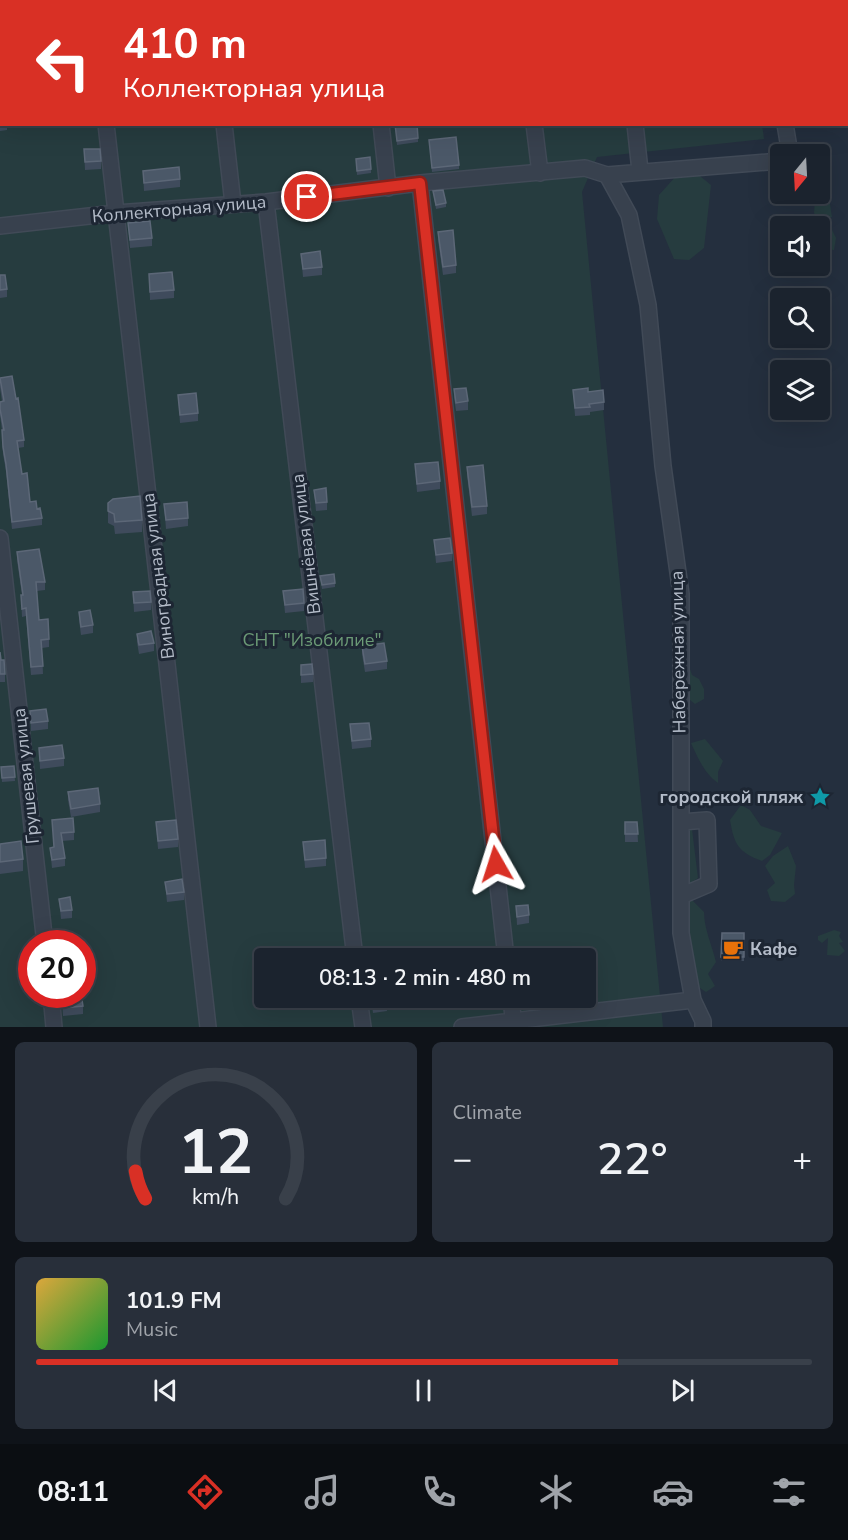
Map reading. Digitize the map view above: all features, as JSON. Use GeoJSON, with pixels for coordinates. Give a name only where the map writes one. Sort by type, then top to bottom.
{"type":"FeatureCollection","features":[{"type":"Feature","properties":{"kind":"street","name":"Виноградная улица"},"geometry":{"type":"LineString","coordinates":[[106,126],[208,1027]]}},
{"type":"Feature","properties":{"kind":"street"},"geometry":{"type":"LineString","coordinates":[[224,126],[233,204]]}},
{"type":"Feature","properties":{"kind":"street"},"geometry":{"type":"LineString","coordinates":[[381,126],[388,188]]}},
{"type":"Feature","properties":{"kind":"street"},"geometry":{"type":"LineString","coordinates":[[534,126],[540,173]]}},
{"type":"Feature","properties":{"kind":"street"},"geometry":{"type":"LineString","coordinates":[[634,126],[640,171]]}},
{"type":"Feature","properties":{"kind":"street"},"geometry":{"type":"LineString","coordinates":[[785,126],[788,144]]}},
{"type":"Feature","properties":{"kind":"street","name":"Коллекторная улица"},"geometry":{"type":"LineString","coordinates":[[0,226],[116,213],[266,202],[420,183],[585,168],[607,175],[770,162]]}},
{"type":"Feature","properties":{"kind":"street","name":"Набережная улица"},"geometry":{"type":"LineString","coordinates":[[607,175],[629,215],[648,305],[663,466],[681,594],[681,933],[693,1000],[703,1021],[703,1027]]}},
{"type":"Feature","properties":{"kind":"street"},"geometry":{"type":"LineString","coordinates":[[420,183],[505,948]]}},
{"type":"Feature","properties":{"kind":"street","name":"Вишнёвая улица"},"geometry":{"type":"LineString","coordinates":[[266,202],[353,948]]}},
{"type":"Feature","properties":{"kind":"street","name":"Грушевая улица"},"geometry":{"type":"LineString","coordinates":[[0,538],[43,930]]}},
{"type":"Feature","properties":{"kind":"street"},"geometry":{"type":"LineString","coordinates":[[681,822],[707,820],[709,884],[681,896]]}},
{"type":"Feature","properties":{"kind":"street"},"geometry":{"type":"LineString","coordinates":[[462,1027],[514,1024],[693,1000]]}},
{"type":"Feature","properties":{"kind":"street"},"geometry":{"type":"LineString","coordinates":[[52,1008],[54,1027]]}},
{"type":"Feature","properties":{"kind":"street"},"geometry":{"type":"LineString","coordinates":[[360,1008],[363,1027]]}},
{"type":"Feature","properties":{"kind":"street"},"geometry":{"type":"LineString","coordinates":[[512,1008],[514,1024]]}},
{"type":"Feature","properties":{"kind":"green space","name":"СНТ \"Изобилие\""},"geometry":{"type":"Polygon","coordinates":[[[0,126],[762,126],[764,139],[597,157],[582,192],[663,1027],[0,1027],[0,126]]]}},
{"type":"Feature","properties":{"kind":"green space"},"geometry":{"type":"Polygon","coordinates":[[[695,172],[711,185],[704,248],[689,260],[674,259],[657,219],[659,195],[677,175],[695,172]]]}},
{"type":"Feature","properties":{"kind":"green space"},"geometry":{"type":"Polygon","coordinates":[[[815,204],[830,204],[832,217],[816,216],[815,204]]]}},
{"type":"Feature","properties":{"kind":"green space"},"geometry":{"type":"Polygon","coordinates":[[[830,229],[836,238],[834,250],[830,249],[830,229]]]}},
{"type":"Feature","properties":{"kind":"green space"},"geometry":{"type":"Polygon","coordinates":[[[684,660],[692,675],[699,679],[704,689],[704,699],[695,704],[685,696],[684,660]]]}},
{"type":"Feature","properties":{"kind":"green space"},"geometry":{"type":"Polygon","coordinates":[[[705,739],[723,761],[718,772],[718,783],[705,770],[691,743],[705,739]]]}},
{"type":"Feature","properties":{"kind":"green space"},"geometry":{"type":"Polygon","coordinates":[[[741,805],[750,810],[761,826],[782,833],[770,855],[762,861],[742,850],[733,835],[730,820],[741,805]]]}},
{"type":"Feature","properties":{"kind":"green space"},"geometry":{"type":"Polygon","coordinates":[[[692,829],[698,878],[685,887],[685,832],[692,829]]]}},
{"type":"Feature","properties":{"kind":"green space"},"geometry":{"type":"Polygon","coordinates":[[[788,846],[796,866],[795,894],[785,902],[771,901],[767,890],[775,883],[765,866],[773,856],[788,846]]]}},
{"type":"Feature","properties":{"kind":"green space"},"geometry":{"type":"Polygon","coordinates":[[[691,899],[704,912],[716,962],[708,974],[715,986],[706,992],[697,986],[684,933],[685,901],[691,899]]]}},
{"type":"Feature","properties":{"kind":"green space"},"geometry":{"type":"Polygon","coordinates":[[[834,930],[841,932],[839,936],[843,942],[839,943],[845,951],[839,956],[827,955],[828,938],[822,943],[818,940],[818,936],[834,930]]]}},
{"type":"Feature","properties":{"kind":"building"},"geometry":{"type":"Polygon","coordinates":[[[395,126],[417,126],[418,138],[397,141],[395,126]]]}},
{"type":"Feature","properties":{"kind":"building"},"geometry":{"type":"Polygon","coordinates":[[[456,137],[459,165],[432,168],[429,140],[456,137]]]}},
{"type":"Feature","properties":{"kind":"building"},"geometry":{"type":"Polygon","coordinates":[[[84,149],[100,149],[101,161],[85,162],[84,149]]]}},
{"type":"Feature","properties":{"kind":"building"},"geometry":{"type":"Polygon","coordinates":[[[370,157],[371,169],[357,171],[356,159],[370,157]]]}},
{"type":"Feature","properties":{"kind":"building"},"geometry":{"type":"Polygon","coordinates":[[[179,167],[180,179],[144,183],[143,171],[179,167]]]}},
{"type":"Feature","properties":{"kind":"building"},"geometry":{"type":"Polygon","coordinates":[[[443,190],[446,203],[436,205],[433,191],[443,190]]]}},
{"type":"Feature","properties":{"kind":"building"},"geometry":{"type":"Polygon","coordinates":[[[150,221],[152,238],[130,240],[128,223],[150,221]]]}},
{"type":"Feature","properties":{"kind":"building"},"geometry":{"type":"Polygon","coordinates":[[[453,230],[456,265],[443,267],[438,232],[453,230]]]}},
{"type":"Feature","properties":{"kind":"building"},"geometry":{"type":"Polygon","coordinates":[[[320,251],[322,267],[303,269],[301,254],[320,251]]]}},
{"type":"Feature","properties":{"kind":"building"},"geometry":{"type":"Polygon","coordinates":[[[172,272],[174,290],[150,292],[149,274],[172,272]]]}},
{"type":"Feature","properties":{"kind":"building"},"geometry":{"type":"Polygon","coordinates":[[[0,275],[5,275],[7,289],[0,290],[0,275]]]}},
{"type":"Feature","properties":{"kind":"building"},"geometry":{"type":"Polygon","coordinates":[[[12,376],[16,399],[18,398],[24,440],[17,441],[22,474],[27,473],[30,502],[36,501],[42,518],[12,522],[3,447],[2,430],[4,430],[0,402],[4,401],[0,378],[12,376]]]}},
{"type":"Feature","properties":{"kind":"building"},"geometry":{"type":"Polygon","coordinates":[[[466,388],[468,401],[456,403],[454,389],[466,388]]]}},
{"type":"Feature","properties":{"kind":"building"},"geometry":{"type":"Polygon","coordinates":[[[588,388],[588,392],[603,390],[604,402],[589,404],[590,407],[575,408],[573,390],[588,388]]]}},
{"type":"Feature","properties":{"kind":"building"},"geometry":{"type":"Polygon","coordinates":[[[196,393],[198,413],[180,415],[178,395],[196,393]]]}},
{"type":"Feature","properties":{"kind":"building"},"geometry":{"type":"Polygon","coordinates":[[[438,462],[440,481],[417,484],[415,464],[438,462]]]}},
{"type":"Feature","properties":{"kind":"building"},"geometry":{"type":"Polygon","coordinates":[[[483,465],[487,506],[472,507],[467,467],[483,465]]]}},
{"type":"Feature","properties":{"kind":"building"},"geometry":{"type":"Polygon","coordinates":[[[326,488],[327,502],[316,503],[314,490],[326,488]]]}},
{"type":"Feature","properties":{"kind":"building"},"geometry":{"type":"Polygon","coordinates":[[[140,496],[142,520],[115,522],[114,514],[108,511],[108,503],[113,499],[140,496]]]}},
{"type":"Feature","properties":{"kind":"building"},"geometry":{"type":"Polygon","coordinates":[[[187,502],[188,518],[166,520],[164,504],[187,502]]]}},
{"type":"Feature","properties":{"kind":"building"},"geometry":{"type":"Polygon","coordinates":[[[450,538],[452,553],[436,555],[434,540],[450,538]]]}},
{"type":"Feature","properties":{"kind":"building"},"geometry":{"type":"Polygon","coordinates":[[[39,549],[45,582],[36,582],[39,620],[48,619],[49,639],[41,640],[43,666],[31,667],[26,608],[22,609],[21,595],[23,595],[17,552],[39,549]]]}},
{"type":"Feature","properties":{"kind":"building"},"geometry":{"type":"Polygon","coordinates":[[[334,574],[335,583],[322,585],[320,576],[334,574]]]}},
{"type":"Feature","properties":{"kind":"building"},"geometry":{"type":"Polygon","coordinates":[[[303,589],[304,603],[285,605],[283,591],[303,589]]]}},
{"type":"Feature","properties":{"kind":"building"},"geometry":{"type":"Polygon","coordinates":[[[150,591],[151,602],[134,603],[133,592],[150,591]]]}},
{"type":"Feature","properties":{"kind":"building"},"geometry":{"type":"Polygon","coordinates":[[[90,610],[93,625],[81,627],[79,612],[90,610]]]}},
{"type":"Feature","properties":{"kind":"building"},"geometry":{"type":"Polygon","coordinates":[[[151,631],[154,643],[139,645],[137,634],[151,631]]]}},
{"type":"Feature","properties":{"kind":"building"},"geometry":{"type":"Polygon","coordinates":[[[384,643],[387,661],[365,664],[362,646],[384,643]]]}},
{"type":"Feature","properties":{"kind":"building"},"geometry":{"type":"Polygon","coordinates":[[[0,652],[1,660],[4,660],[5,674],[0,674],[0,652]]]}},
{"type":"Feature","properties":{"kind":"building"},"geometry":{"type":"Polygon","coordinates":[[[312,664],[313,674],[301,675],[301,665],[312,664]]]}},
{"type":"Feature","properties":{"kind":"building"},"geometry":{"type":"Polygon","coordinates":[[[46,709],[48,721],[31,723],[30,711],[46,709]]]}},
{"type":"Feature","properties":{"kind":"building"},"geometry":{"type":"Polygon","coordinates":[[[369,723],[371,739],[352,741],[350,724],[369,723]]]}},
{"type":"Feature","properties":{"kind":"building"},"geometry":{"type":"Polygon","coordinates":[[[62,745],[64,758],[40,761],[39,748],[62,745]]]}},
{"type":"Feature","properties":{"kind":"building"},"geometry":{"type":"Polygon","coordinates":[[[14,766],[15,777],[2,778],[1,767],[14,766]]]}},
{"type":"Feature","properties":{"kind":"building"},"geometry":{"type":"Polygon","coordinates":[[[98,788],[100,804],[71,809],[68,792],[98,788]]]}},
{"type":"Feature","properties":{"kind":"building"},"geometry":{"type":"Polygon","coordinates":[[[73,818],[74,832],[61,833],[65,858],[52,860],[50,848],[54,847],[52,820],[73,818]]]}},
{"type":"Feature","properties":{"kind":"building"},"geometry":{"type":"Polygon","coordinates":[[[176,820],[178,839],[158,841],[156,822],[176,820]]]}},
{"type":"Feature","properties":{"kind":"building"},"geometry":{"type":"Polygon","coordinates":[[[625,822],[637,822],[638,834],[625,834],[625,822]]]}},
{"type":"Feature","properties":{"kind":"building"},"geometry":{"type":"Polygon","coordinates":[[[325,840],[326,858],[305,860],[303,842],[325,840]]]}},
{"type":"Feature","properties":{"kind":"building"},"geometry":{"type":"Polygon","coordinates":[[[21,841],[23,859],[0,862],[0,844],[21,841]]]}},
{"type":"Feature","properties":{"kind":"building"},"geometry":{"type":"Polygon","coordinates":[[[182,879],[184,892],[167,894],[165,882],[182,879]]]}},
{"type":"Feature","properties":{"kind":"building"},"geometry":{"type":"Polygon","coordinates":[[[70,897],[72,910],[61,911],[59,899],[70,897]]]}},
{"type":"Feature","properties":{"kind":"building"},"geometry":{"type":"Polygon","coordinates":[[[528,905],[529,915],[517,917],[516,906],[528,905]]]}},
{"type":"Feature","properties":{"kind":"building","name":"Кафе"},"geometry":{"type":"Polygon","coordinates":[[[722,933],[744,933],[744,957],[721,957],[722,933]]]}},
{"type":"Feature","properties":{"kind":"place","name":"городской пляж"},"geometry":{"type":"Point","coordinates":[820,797]}},
{"type":"Feature","properties":{"kind":"place","name":"Кафе"},"geometry":{"type":"Point","coordinates":[733,949]}},
{"type":"Feature","properties":{"kind":"route"},"geometry":{"type":"LineString","coordinates":[[307,197],[420,183],[496,864]]}}]}
